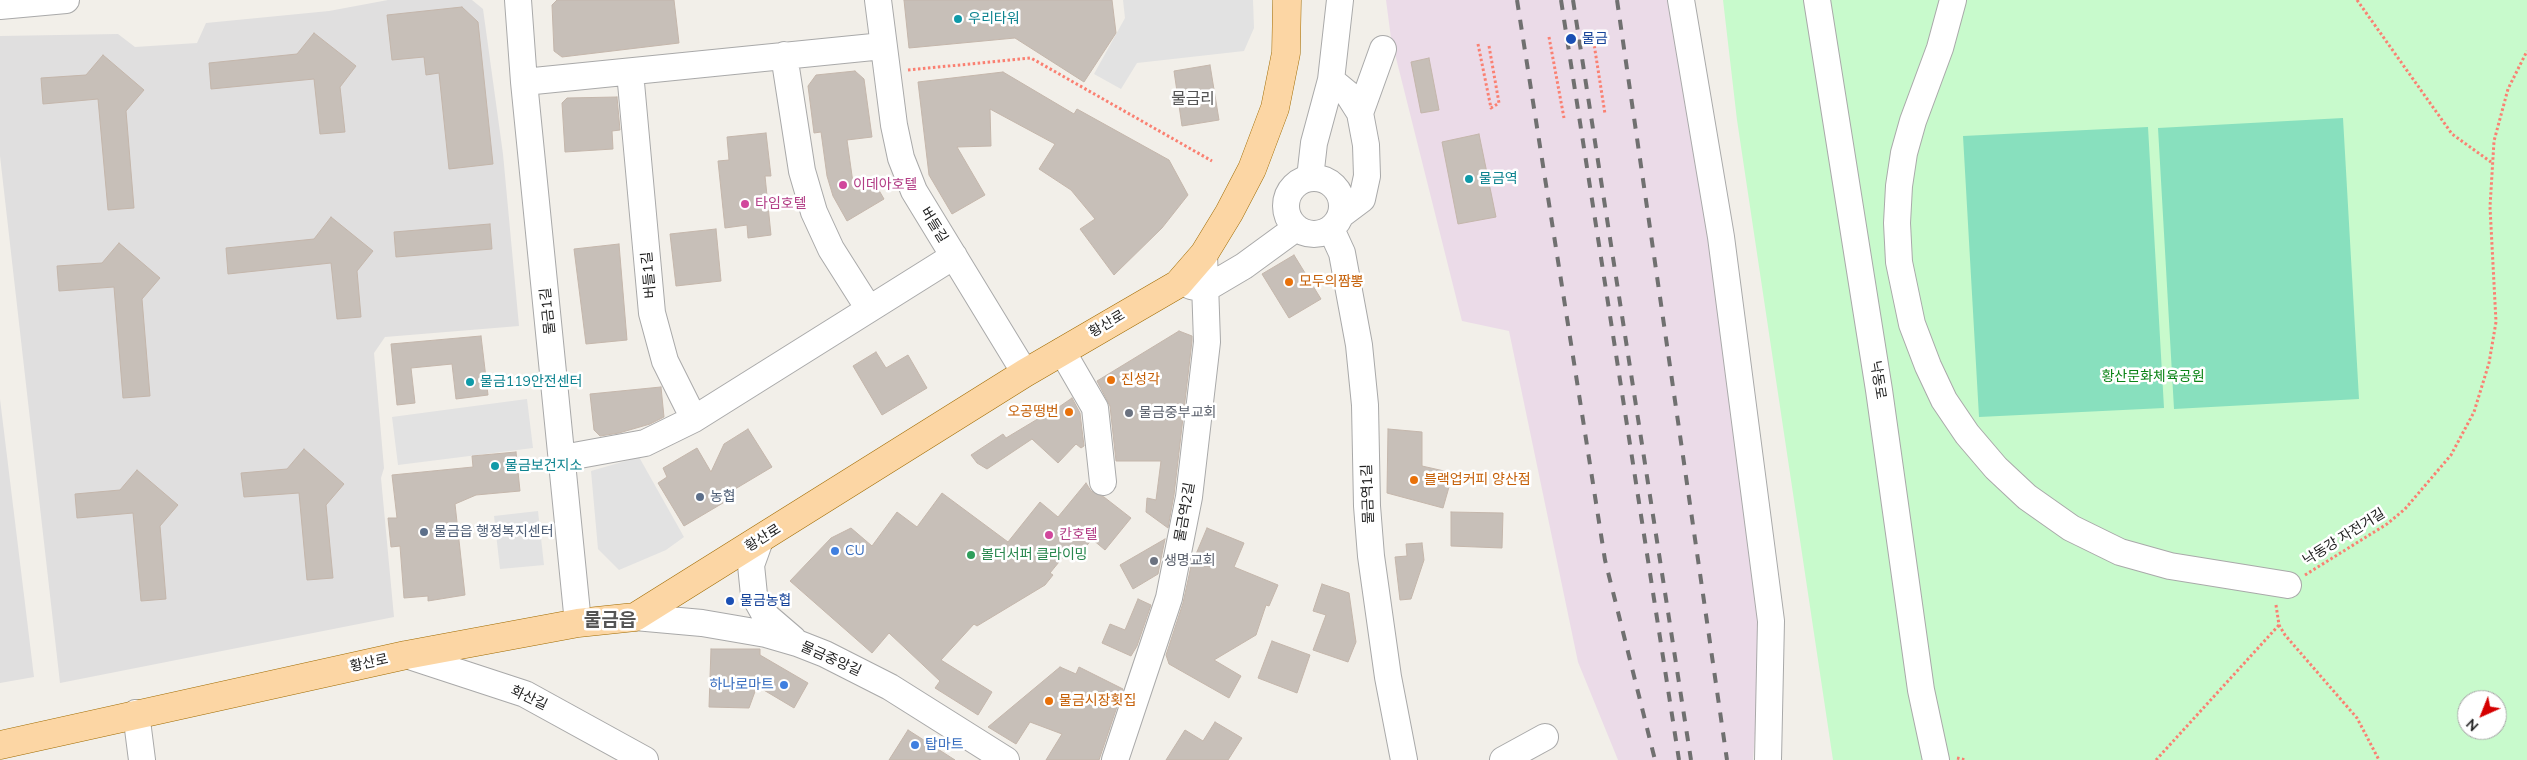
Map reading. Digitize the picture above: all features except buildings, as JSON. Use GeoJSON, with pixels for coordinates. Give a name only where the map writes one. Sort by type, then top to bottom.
{"type":"FeatureCollection","features":[{"type":"Feature","properties":{"kind":"main road","name":"황산로"},"geometry":{"type":"LineString","coordinates":[[0,745],[136,713],[406,655],[578,623],[635,617],[1025,373],[1178,284],[1204,254],[1230,213],[1252,169],[1275,108],[1286,53],[1287,0]]}},
{"type":"Feature","properties":{"kind":"street"},"geometry":{"type":"LineString","coordinates":[[0,6],[66,0]]}},
{"type":"Feature","properties":{"kind":"street","name":"물금1길"},"geometry":{"type":"LineString","coordinates":[[518,0],[524,82],[578,623]]}},
{"type":"Feature","properties":{"kind":"street","name":"버들길"},"geometry":{"type":"LineString","coordinates":[[878,0],[894,125],[901,158],[914,191],[1025,373]]}},
{"type":"Feature","properties":{"kind":"street"},"geometry":{"type":"LineString","coordinates":[[1310,178],[1314,143],[1331,80],[1340,0]]}},
{"type":"Feature","properties":{"kind":"street"},"geometry":{"type":"LineString","coordinates":[[1681,0],[1721,237],[1771,621],[1768,760]]}},
{"type":"Feature","properties":{"kind":"street","name":"낙동로"},"geometry":{"type":"LineString","coordinates":[[1817,0],[1880,390],[1921,690],[1936,760]]}},
{"type":"Feature","properties":{"kind":"street"},"geometry":{"type":"LineString","coordinates":[[1953,0],[1940,48],[1913,121],[1904,153],[1899,186],[1897,223],[1898,262],[1912,324],[1928,366],[1944,400],[1967,434],[1996,468],[2027,497],[2071,528],[2120,552],[2170,566],[2288,585]]}},
{"type":"Feature","properties":{"kind":"street"},"geometry":{"type":"LineString","coordinates":[[524,82],[883,46]]}},
{"type":"Feature","properties":{"kind":"street"},"geometry":{"type":"LineString","coordinates":[[1360,113],[1383,49]]}},
{"type":"Feature","properties":{"kind":"street"},"geometry":{"type":"LineString","coordinates":[[784,55],[802,171],[814,212],[831,249],[868,310]]}},
{"type":"Feature","properties":{"kind":"street","name":"버들1길"},"geometry":{"type":"LineString","coordinates":[[630,72],[652,314],[665,361],[694,419]]}},
{"type":"Feature","properties":{"kind":"street"},"geometry":{"type":"LineString","coordinates":[[1331,80],[1348,94],[1360,113],[1366,145],[1367,176],[1362,199],[1336,222],[1313,234],[1296,228],[1286,212],[1288,193],[1302,180],[1320,178],[1336,188],[1341,196],[1336,222]]}},
{"type":"Feature","properties":{"kind":"street","name":"물금역1길"},"geometry":{"type":"LineString","coordinates":[[1336,222],[1359,344],[1366,405],[1367,506],[1371,556],[1388,677],[1404,760]]}},
{"type":"Feature","properties":{"kind":"street"},"geometry":{"type":"LineString","coordinates":[[1178,284],[1205,289],[1244,266],[1296,228]]}},
{"type":"Feature","properties":{"kind":"street","name":"물금역2길"},"geometry":{"type":"LineString","coordinates":[[1115,760],[1169,598],[1189,497],[1207,342],[1204,254]]}},
{"type":"Feature","properties":{"kind":"street"},"geometry":{"type":"LineString","coordinates":[[563,458],[645,443],[694,419],[954,256]]}},
{"type":"Feature","properties":{"kind":"street"},"geometry":{"type":"LineString","coordinates":[[1062,351],[1094,408],[1103,482]]}},
{"type":"Feature","properties":{"kind":"street"},"geometry":{"type":"LineString","coordinates":[[760,540],[751,566],[754,595],[765,615],[797,643]]}},
{"type":"Feature","properties":{"kind":"street","name":"물금중앙길"},"geometry":{"type":"LineString","coordinates":[[635,617],[702,623],[766,634],[797,643],[825,654],[890,687],[1006,760]]}},
{"type":"Feature","properties":{"kind":"street","name":"화산길"},"geometry":{"type":"LineString","coordinates":[[406,655],[525,694],[645,760]]}},
{"type":"Feature","properties":{"kind":"street"},"geometry":{"type":"LineString","coordinates":[[136,713],[142,760]]}},
{"type":"Feature","properties":{"kind":"street"},"geometry":{"type":"LineString","coordinates":[[1503,760],[1545,737]]}},
{"type":"Feature","properties":{"kind":"path"},"geometry":{"type":"LineString","coordinates":[[2358,0],[2452,134],[2492,163]]}},
{"type":"Feature","properties":{"kind":"path"},"geometry":{"type":"LineString","coordinates":[[1592,31],[1605,114]]}},
{"type":"Feature","properties":{"kind":"path"},"geometry":{"type":"LineString","coordinates":[[1549,37],[1564,118]]}},
{"type":"Feature","properties":{"kind":"path"},"geometry":{"type":"LineString","coordinates":[[1478,44],[1491,108],[1499,103],[1489,46]]}},
{"type":"Feature","properties":{"kind":"path","name":"낙동강 자전거길"},"geometry":{"type":"LineString","coordinates":[[2288,585],[2396,517],[2441,468],[2466,428],[2481,392],[2496,322],[2490,207],[2492,163],[2502,108],[2527,51]]}},
{"type":"Feature","properties":{"kind":"path"},"geometry":{"type":"LineString","coordinates":[[887,72],[1031,58],[1212,161]]}},
{"type":"Feature","properties":{"kind":"path"},"geometry":{"type":"LineString","coordinates":[[2288,585],[2280,592],[2276,602],[2279,625],[2357,718],[2379,760]]}},
{"type":"Feature","properties":{"kind":"path"},"geometry":{"type":"LineString","coordinates":[[2156,760],[2279,625]]}},
{"type":"Feature","properties":{"kind":"shaded area"},"geometry":{"type":"Polygon","coordinates":[[[388,0],[472,0],[483,9],[503,154],[519,326],[385,337],[374,353],[384,468],[381,478],[394,617],[60,683],[0,156],[0,36],[118,34],[135,47],[197,43],[206,23],[329,11],[388,0]]]}},
{"type":"Feature","properties":{"kind":"shaded area"},"geometry":{"type":"Polygon","coordinates":[[[1123,0],[1253,0],[1254,28],[1244,51],[1137,63],[1121,89],[1094,74],[1125,18],[1123,0]]]}},
{"type":"Feature","properties":{"kind":"shaded area"},"geometry":{"type":"Polygon","coordinates":[[[1386,0],[1670,0],[1766,585],[1753,760],[1618,760],[1578,662],[1509,331],[1462,321],[1391,38],[1386,0]]]}},
{"type":"Feature","properties":{"kind":"shaded area"},"geometry":{"type":"Polygon","coordinates":[[[0,399],[34,677],[0,683],[0,399]]]}},
{"type":"Feature","properties":{"kind":"shaded area"},"geometry":{"type":"Polygon","coordinates":[[[527,399],[533,448],[398,465],[392,417],[527,399]]]}},
{"type":"Feature","properties":{"kind":"shaded area"},"geometry":{"type":"Polygon","coordinates":[[[639,457],[684,537],[666,550],[619,570],[598,549],[591,471],[639,457]]]}},
{"type":"Feature","properties":{"kind":"shaded area"},"geometry":{"type":"Polygon","coordinates":[[[538,511],[544,565],[500,569],[494,516],[538,511]]]}},
{"type":"Feature","properties":{"kind":"green space","name":"황산문화체육공원"},"geometry":{"type":"Polygon","coordinates":[[[1723,0],[2527,0],[2527,760],[1833,760],[1737,120],[1723,0]]]}},
{"type":"Feature","properties":{"kind":"green space"},"geometry":{"type":"Polygon","coordinates":[[[2343,118],[2359,399],[2174,409],[2158,128],[2343,118]]]}},
{"type":"Feature","properties":{"kind":"green space"},"geometry":{"type":"Polygon","coordinates":[[[2148,127],[2164,408],[1979,417],[1963,136],[2148,127]]]}},
{"type":"Feature","properties":{"kind":"railway"},"geometry":{"type":"LineString","coordinates":[[1517,0],[1605,560],[1655,760]]}},
{"type":"Feature","properties":{"kind":"railway"},"geometry":{"type":"LineString","coordinates":[[1561,0],[1679,760]]}},
{"type":"Feature","properties":{"kind":"railway"},"geometry":{"type":"LineString","coordinates":[[1573,0],[1691,760]]}},
{"type":"Feature","properties":{"kind":"railway"},"geometry":{"type":"LineString","coordinates":[[1617,0],[1727,760]]}},
{"type":"Feature","properties":{"kind":"place","name":"우리타워"},"geometry":{"type":"Point","coordinates":[958,19]}},
{"type":"Feature","properties":{"kind":"place","name":"물금"},"geometry":{"type":"Point","coordinates":[1571,39]}},
{"type":"Feature","properties":{"kind":"place","name":"물금역"},"geometry":{"type":"Point","coordinates":[1469,179]}},
{"type":"Feature","properties":{"kind":"place","name":"이데아호텔"},"geometry":{"type":"Point","coordinates":[843,185]}},
{"type":"Feature","properties":{"kind":"place","name":"타임호텔"},"geometry":{"type":"Point","coordinates":[745,204]}},
{"type":"Feature","properties":{"kind":"place","name":"모두의짬뽕"},"geometry":{"type":"Point","coordinates":[1289,282]}},
{"type":"Feature","properties":{"kind":"place","name":"진성각"},"geometry":{"type":"Point","coordinates":[1111,380]}},
{"type":"Feature","properties":{"kind":"place","name":"물금119안전센터"},"geometry":{"type":"Point","coordinates":[470,382]}},
{"type":"Feature","properties":{"kind":"place","name":"오공떵번"},"geometry":{"type":"Point","coordinates":[1069,412]}},
{"type":"Feature","properties":{"kind":"place","name":"물금중부교회"},"geometry":{"type":"Point","coordinates":[1129,413]}},
{"type":"Feature","properties":{"kind":"place","name":"물금보건지소"},"geometry":{"type":"Point","coordinates":[495,466]}},
{"type":"Feature","properties":{"kind":"place","name":"블랙업커피 양산점"},"geometry":{"type":"Point","coordinates":[1414,480]}},
{"type":"Feature","properties":{"kind":"place","name":"농협"},"geometry":{"type":"Point","coordinates":[700,497]}},
{"type":"Feature","properties":{"kind":"place","name":"물금읍 행정복지센터"},"geometry":{"type":"Point","coordinates":[424,532]}},
{"type":"Feature","properties":{"kind":"place","name":"칸호텔"},"geometry":{"type":"Point","coordinates":[1049,535]}},
{"type":"Feature","properties":{"kind":"place","name":"CU"},"geometry":{"type":"Point","coordinates":[835,551]}},
{"type":"Feature","properties":{"kind":"place","name":"볼더서퍼 클라이밍"},"geometry":{"type":"Point","coordinates":[971,555]}},
{"type":"Feature","properties":{"kind":"place","name":"생명교회"},"geometry":{"type":"Point","coordinates":[1154,561]}},
{"type":"Feature","properties":{"kind":"place","name":"물금농협"},"geometry":{"type":"Point","coordinates":[730,601]}},
{"type":"Feature","properties":{"kind":"place","name":"하나로마트"},"geometry":{"type":"Point","coordinates":[784,685]}},
{"type":"Feature","properties":{"kind":"place","name":"물금시장횟집"},"geometry":{"type":"Point","coordinates":[1049,701]}},
{"type":"Feature","properties":{"kind":"place","name":"탑마트"},"geometry":{"type":"Point","coordinates":[915,745]}},
{"type":"Feature","properties":{"kind":"district","name":"물금리"},"geometry":{"type":"Point","coordinates":[1193,99]}},
{"type":"Feature","properties":{"kind":"district","name":"물금읍"},"geometry":{"type":"Point","coordinates":[610,620]}}]}
